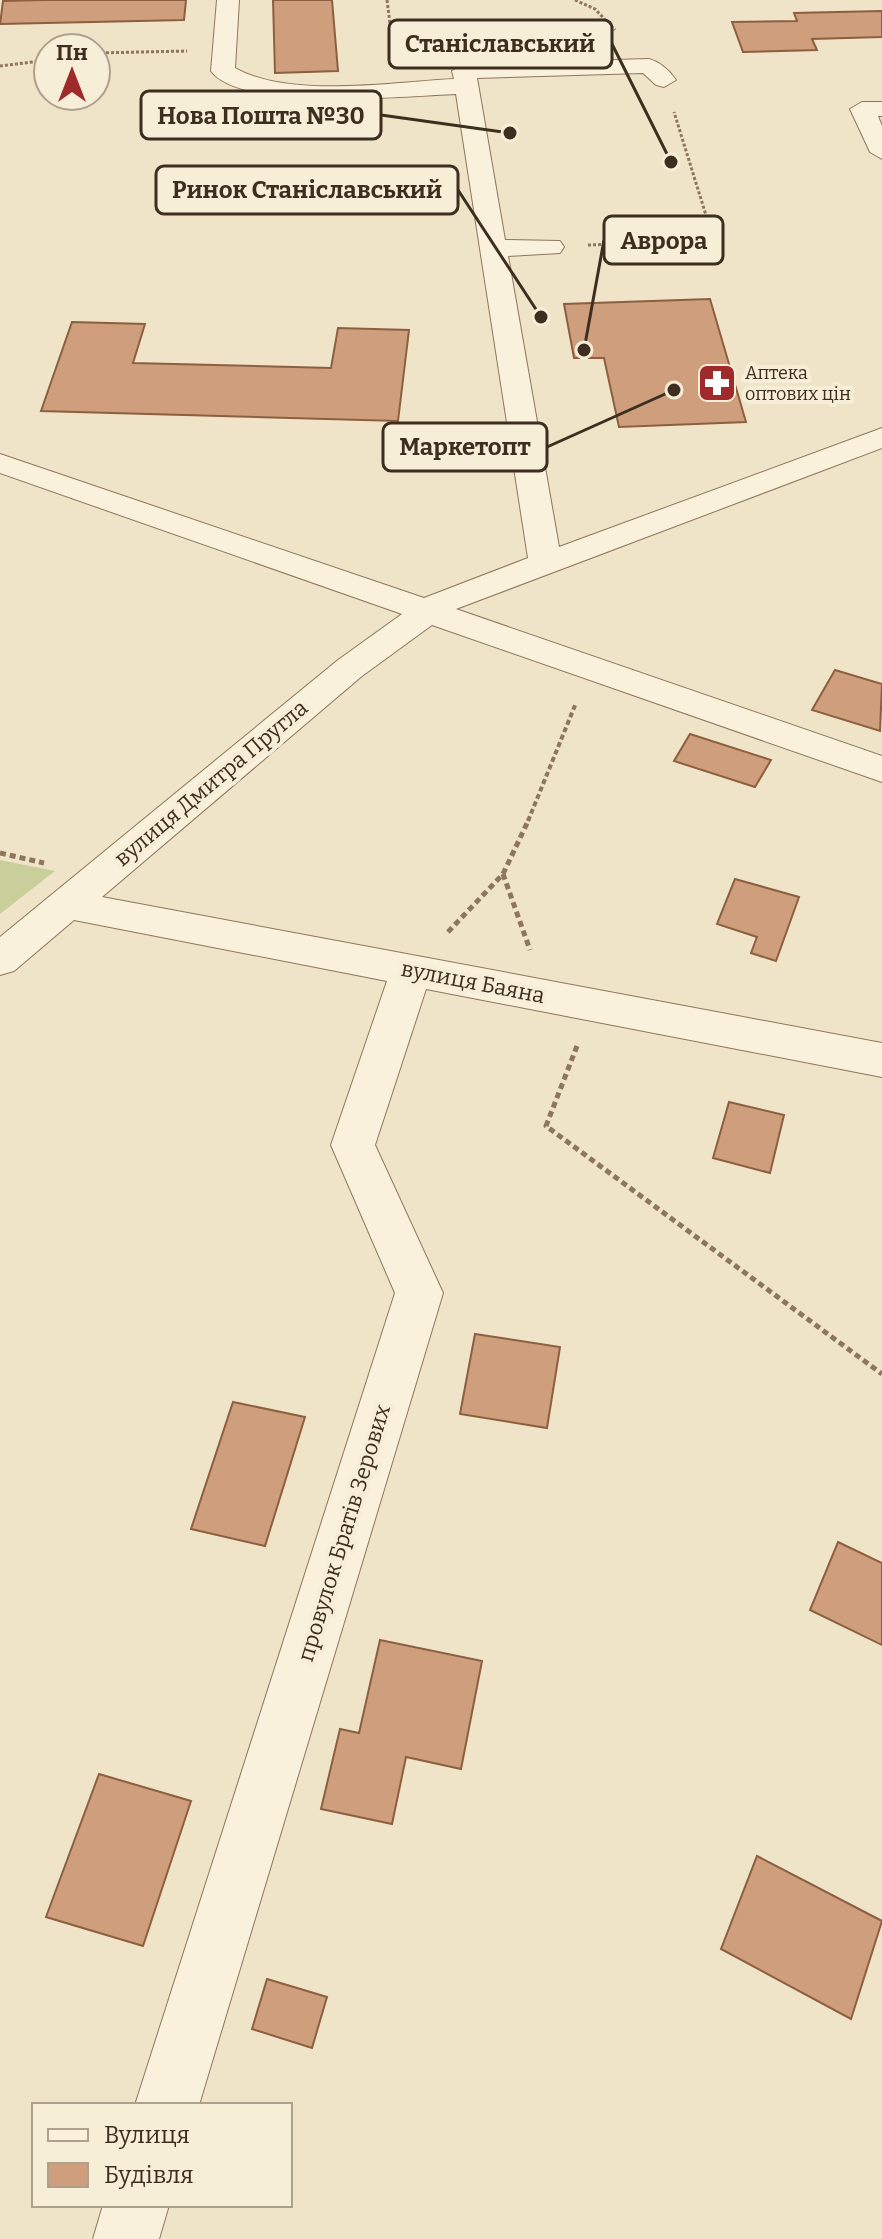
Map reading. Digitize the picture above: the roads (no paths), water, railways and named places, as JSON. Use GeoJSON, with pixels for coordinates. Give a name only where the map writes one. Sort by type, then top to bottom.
{"type":"FeatureCollection","features":[{"type":"Feature","properties":{"kind":"street"},"geometry":{"type":"LineString","coordinates":[[228,0],[223,71],[231,78],[282,90],[467,86]]}},
{"type":"Feature","properties":{"kind":"street"},"geometry":{"type":"LineString","coordinates":[[545,563],[464,71],[649,66],[664,80]]}},
{"type":"Feature","properties":{"kind":"street"},"geometry":{"type":"LineString","coordinates":[[882,109],[862,109],[882,152]]}},
{"type":"Feature","properties":{"kind":"street"},"geometry":{"type":"LineString","coordinates":[[494,248],[551,247]]}},
{"type":"Feature","properties":{"kind":"street","name":"вулиця Дмитра Пругла"},"geometry":{"type":"LineString","coordinates":[[0,960],[350,668],[440,603],[882,437]]}},
{"type":"Feature","properties":{"kind":"street"},"geometry":{"type":"LineString","coordinates":[[0,463],[882,769]]}},
{"type":"Feature","properties":{"kind":"street","name":"вулиця Баяна"},"geometry":{"type":"LineString","coordinates":[[64,904],[882,1060]]}},
{"type":"Feature","properties":{"kind":"street","name":"провулок Братів Зерових"},"geometry":{"type":"LineString","coordinates":[[168,2103],[419,1293],[353,1145],[411,970]]}},
{"type":"Feature","properties":{"kind":"street"},"geometry":{"type":"LineString","coordinates":[[126,2239],[135,2207]]}},
{"type":"Feature","properties":{"kind":"place","name":"Нова Пошта №30"},"geometry":{"type":"Point","coordinates":[510,133]}},
{"type":"Feature","properties":{"kind":"place","name":"Станіславський"},"geometry":{"type":"Point","coordinates":[671,162]}},
{"type":"Feature","properties":{"kind":"place","name":"Ринок Станіславський"},"geometry":{"type":"Point","coordinates":[541,317]}},
{"type":"Feature","properties":{"kind":"place","name":"Аврора"},"geometry":{"type":"Point","coordinates":[584,350]}},
{"type":"Feature","properties":{"kind":"place","name":"Аптека оптових цін"},"geometry":{"type":"Point","coordinates":[717,383]}},
{"type":"Feature","properties":{"kind":"place","name":"Маркетопт"},"geometry":{"type":"Point","coordinates":[674,390]}}]}
